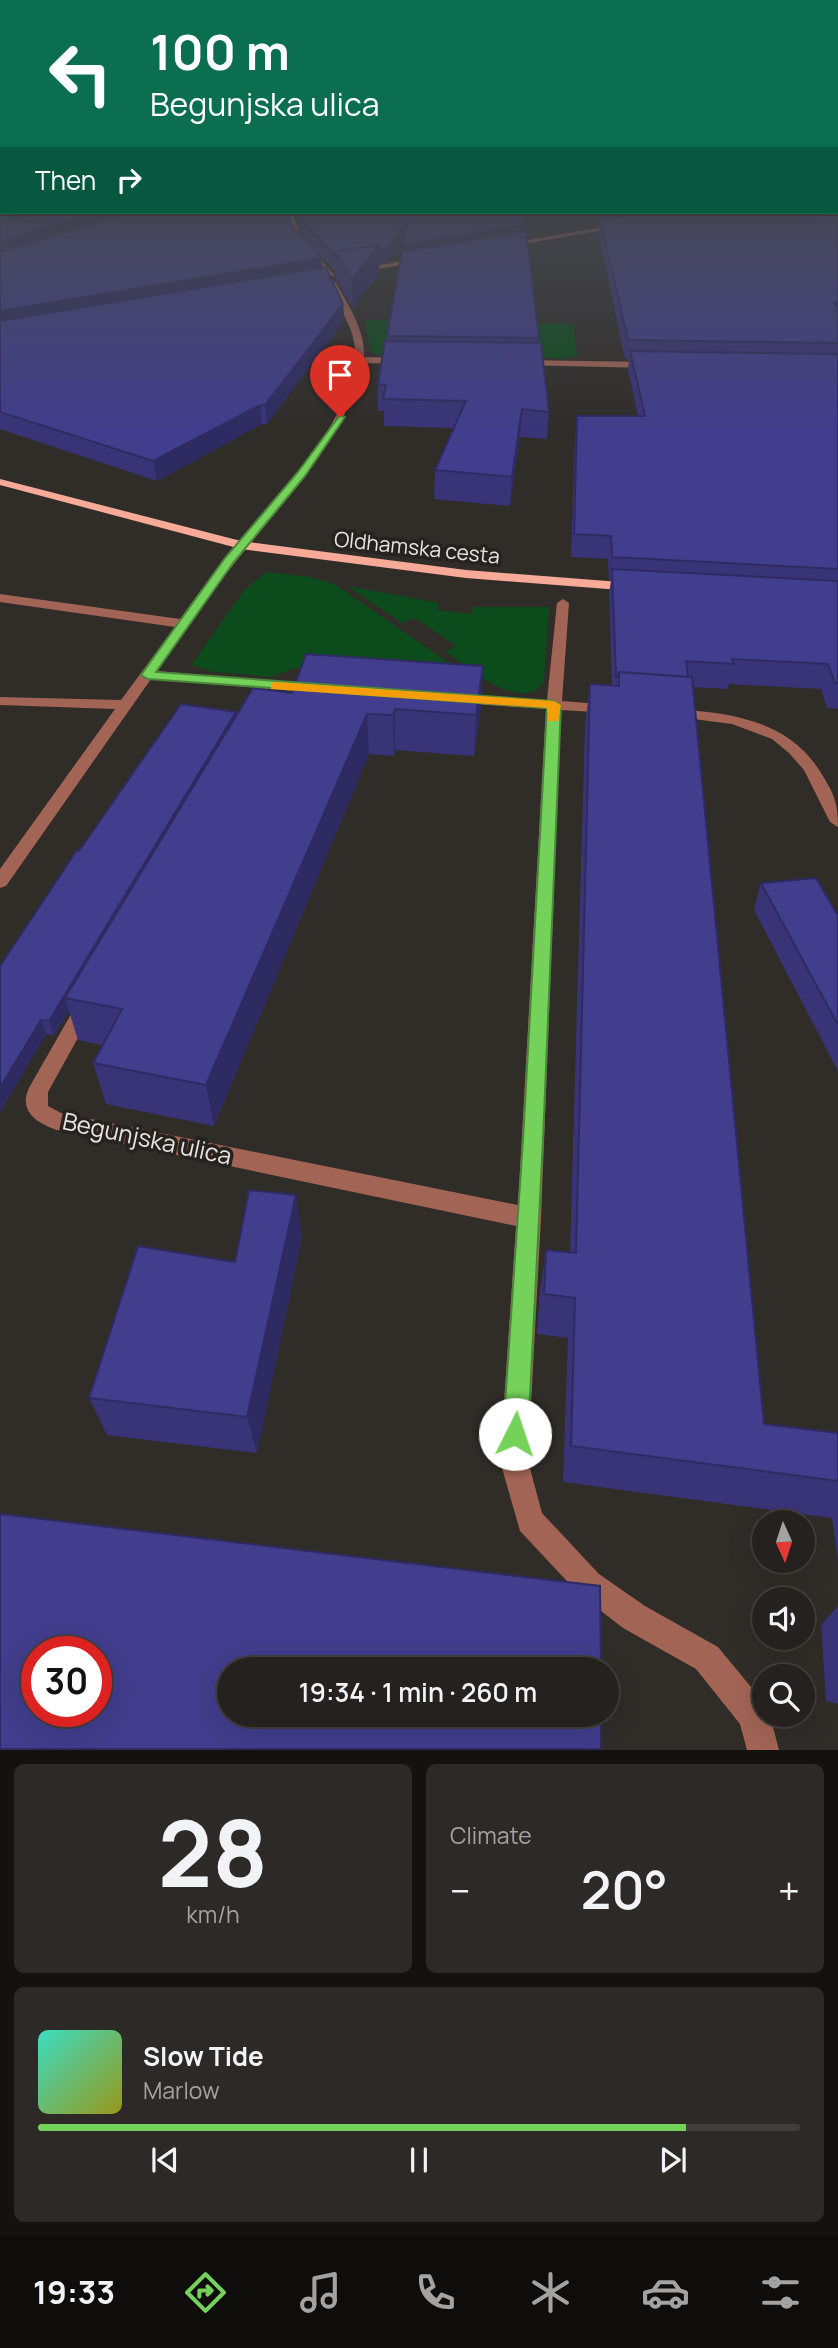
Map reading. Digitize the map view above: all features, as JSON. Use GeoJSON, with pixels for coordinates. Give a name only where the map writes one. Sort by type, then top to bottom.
{"type":"FeatureCollection","features":[{"type":"Feature","properties":{"kind":"main road","name":"Oldhamska cesta"},"geometry":{"type":"LineString","coordinates":[[0,482],[241,545],[466,574],[650,588]]}},
{"type":"Feature","properties":{"kind":"street"},"geometry":{"type":"LineString","coordinates":[[0,882],[241,545],[302,474],[340,417],[360,360],[356,330],[332,278],[323,267]]}},
{"type":"Feature","properties":{"kind":"street"},"geometry":{"type":"LineString","coordinates":[[321,276],[332,278],[387,267]]}},
{"type":"Feature","properties":{"kind":"street"},"geometry":{"type":"LineString","coordinates":[[360,360],[411,361]]}},
{"type":"Feature","properties":{"kind":"street"},"geometry":{"type":"LineString","coordinates":[[506,363],[664,365]]}},
{"type":"Feature","properties":{"kind":"street"},"geometry":{"type":"LineString","coordinates":[[0,598],[184,624]]}},
{"type":"Feature","properties":{"kind":"street"},"geometry":{"type":"LineString","coordinates":[[563,603],[553,715],[529,1218],[514,1461],[530,1521],[589,1584],[634,1617],[707,1658],[754,1716],[763,1749]]}},
{"type":"Feature","properties":{"kind":"street"},"geometry":{"type":"LineString","coordinates":[[148,675],[267,691],[338,690]]}},
{"type":"Feature","properties":{"kind":"street"},"geometry":{"type":"LineString","coordinates":[[445,698],[553,715],[634,710]]}},
{"type":"Feature","properties":{"kind":"street"},"geometry":{"type":"LineString","coordinates":[[0,701],[127,705]]}},
{"type":"Feature","properties":{"kind":"street"},"geometry":{"type":"LineString","coordinates":[[661,712],[727,717],[773,733],[796,748],[816,778],[838,822]]}},
{"type":"Feature","properties":{"kind":"street","name":"Begunjska ulica"},"geometry":{"type":"LineString","coordinates":[[94,990],[37,1092],[38,1111],[57,1121],[529,1218]]}},
{"type":"Feature","properties":{"kind":"green space"},"geometry":{"type":"Polygon","coordinates":[[[365,320],[397,321],[386,357],[371,352],[365,320]]]}},
{"type":"Feature","properties":{"kind":"green space"},"geometry":{"type":"Polygon","coordinates":[[[534,323],[573,324],[577,355],[567,359],[537,357],[534,323]]]}},
{"type":"Feature","properties":{"kind":"green space"},"geometry":{"type":"Polygon","coordinates":[[[267,572],[310,577],[334,584],[476,681],[295,668],[272,677],[214,672],[191,665],[245,589],[267,572]]]}},
{"type":"Feature","properties":{"kind":"green space"},"geometry":{"type":"Polygon","coordinates":[[[347,586],[439,603],[437,610],[471,614],[474,607],[549,607],[544,681],[534,690],[522,693],[494,685],[445,651],[456,646],[415,618],[402,623],[347,586]]]}},
{"type":"Feature","properties":{"kind":"building"},"geometry":{"type":"Polygon","coordinates":[[[0,267],[269,267],[0,311],[0,267]]]}},
{"type":"Feature","properties":{"kind":"building"},"geometry":{"type":"Polygon","coordinates":[[[326,267],[343,304],[265,405],[260,405],[153,461],[0,412],[0,321],[326,267]]]}},
{"type":"Feature","properties":{"kind":"building"},"geometry":{"type":"Polygon","coordinates":[[[344,267],[362,267],[352,279],[344,267]]]}},
{"type":"Feature","properties":{"kind":"building"},"geometry":{"type":"Polygon","coordinates":[[[399,267],[530,267],[539,338],[387,336],[399,267]]]}},
{"type":"Feature","properties":{"kind":"building"},"geometry":{"type":"Polygon","coordinates":[[[611,267],[838,267],[838,303],[834,303],[838,309],[838,343],[628,340],[611,267]]]}},
{"type":"Feature","properties":{"kind":"building"},"geometry":{"type":"Polygon","coordinates":[[[385,341],[541,343],[549,412],[522,409],[512,477],[435,470],[466,401],[383,399],[386,385],[378,384],[385,341]]]}},
{"type":"Feature","properties":{"kind":"building"},"geometry":{"type":"Polygon","coordinates":[[[630,351],[838,354],[838,569],[612,557],[611,536],[574,534],[577,416],[645,416],[630,351]]]}},
{"type":"Feature","properties":{"kind":"building"},"geometry":{"type":"Polygon","coordinates":[[[612,569],[838,581],[838,683],[835,683],[828,664],[732,659],[734,664],[686,661],[688,677],[619,672],[616,677],[612,569]]]}},
{"type":"Feature","properties":{"kind":"building"},"geometry":{"type":"Polygon","coordinates":[[[306,654],[483,666],[476,715],[395,709],[393,715],[367,714],[206,1085],[93,1063],[122,1009],[65,998],[253,688],[292,693],[306,654]]]}},
{"type":"Feature","properties":{"kind":"building"},"geometry":{"type":"Polygon","coordinates":[[[619,672],[692,677],[764,1424],[838,1433],[838,1481],[571,1446],[575,1298],[544,1294],[546,1250],[576,1253],[590,684],[619,686],[619,672]]]}},
{"type":"Feature","properties":{"kind":"building"},"geometry":{"type":"Polygon","coordinates":[[[181,704],[236,712],[49,1021],[41,1020],[0,1088],[0,966],[77,850],[79,851],[181,704]]]}},
{"type":"Feature","properties":{"kind":"building"},"geometry":{"type":"Polygon","coordinates":[[[816,878],[838,916],[838,1025],[761,883],[816,878]]]}},
{"type":"Feature","properties":{"kind":"building"},"geometry":{"type":"Polygon","coordinates":[[[249,1190],[296,1195],[247,1417],[89,1398],[138,1246],[235,1262],[249,1190]]]}},
{"type":"Feature","properties":{"kind":"building"},"geometry":{"type":"Polygon","coordinates":[[[0,1514],[600,1586],[601,1657],[217,1657],[217,1727],[601,1727],[601,1749],[0,1749],[0,1514]]]}},
{"type":"Feature","properties":{"kind":"slow traffic"},"geometry":{"type":"LineString","coordinates":[[276,686],[554,705],[553,718]]}},
{"type":"Feature","properties":{"kind":"route"},"geometry":{"type":"LineString","coordinates":[[340,417],[302,474],[229,560],[148,675],[554,705],[533,1140],[515,1434]]}}]}
